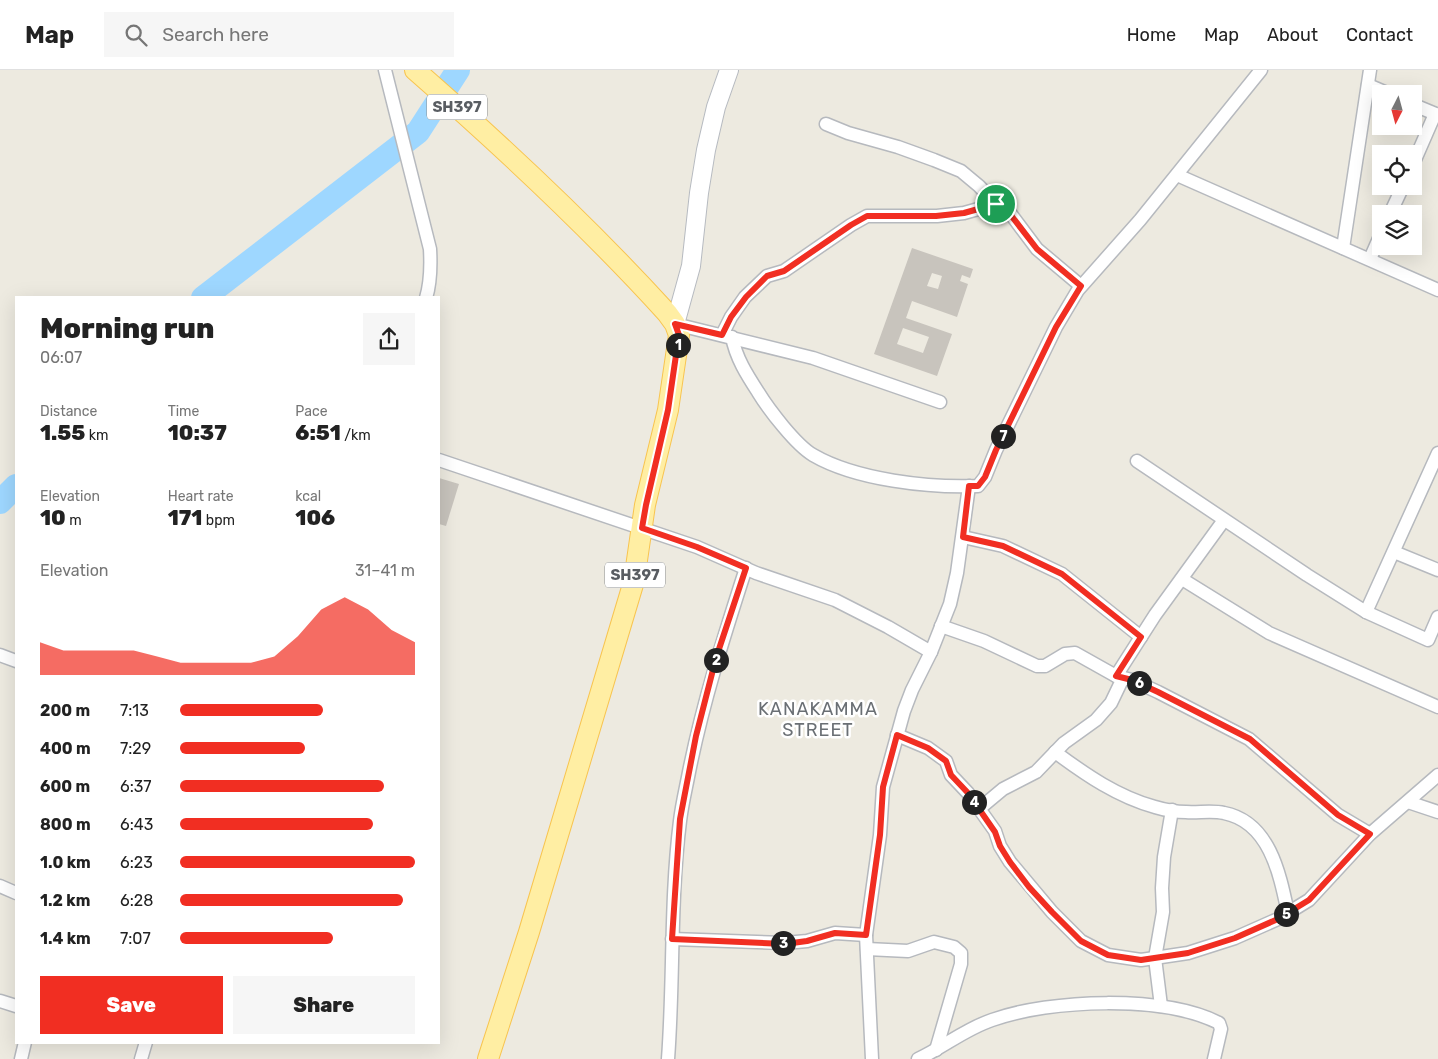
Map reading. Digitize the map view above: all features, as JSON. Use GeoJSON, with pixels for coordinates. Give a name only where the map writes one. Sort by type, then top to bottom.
{"type":"FeatureCollection","features":[{"type":"Feature","properties":{"kind":"main road","name":"SH397"},"geometry":{"type":"LineString","coordinates":[[415,70],[500,145],[603,244],[675,324],[679,335],[668,410],[646,505],[634,581],[529,932],[488,1059]]}},
{"type":"Feature","properties":{"kind":"main road"},"geometry":{"type":"LineString","coordinates":[[675,324],[691,266],[698,193],[706,150],[716,107],[729,70]]}},
{"type":"Feature","properties":{"kind":"street"},"geometry":{"type":"LineString","coordinates":[[996,204],[964,213],[936,216],[867,216],[784,271],[767,276],[746,297],[731,317],[727,336],[743,368],[762,399],[787,431],[812,455],[841,468],[896,482],[952,487],[978,486],[985,477],[996,450],[1056,327],[1081,286],[1140,220],[1261,70]]}},
{"type":"Feature","properties":{"kind":"street"},"geometry":{"type":"LineString","coordinates":[[1343,248],[1370,70]]}},
{"type":"Feature","properties":{"kind":"street"},"geometry":{"type":"LineString","coordinates":[[386,73],[430,249],[431,267],[426,296]]}},
{"type":"Feature","properties":{"kind":"street"},"geometry":{"type":"LineString","coordinates":[[1368,84],[1372,86]]}},
{"type":"Feature","properties":{"kind":"street"},"geometry":{"type":"LineString","coordinates":[[1422,109],[1436,115],[1422,145]]}},
{"type":"Feature","properties":{"kind":"street"},"geometry":{"type":"LineString","coordinates":[[826,124],[848,133],[898,147],[961,172],[979,186],[996,204],[1010,214],[1037,249],[1081,286]]}},
{"type":"Feature","properties":{"kind":"street"},"geometry":{"type":"LineString","coordinates":[[1177,175],[1212,192],[1437,287]]}},
{"type":"Feature","properties":{"kind":"street"},"geometry":{"type":"LineString","coordinates":[[1370,259],[1372,254]]}},
{"type":"Feature","properties":{"kind":"street"},"geometry":{"type":"LineString","coordinates":[[675,324],[813,358],[940,402]]}},
{"type":"Feature","properties":{"kind":"street"},"geometry":{"type":"LineString","coordinates":[[1366,612],[1438,453]]}},
{"type":"Feature","properties":{"kind":"street"},"geometry":{"type":"LineString","coordinates":[[440,460],[697,547],[746,568],[835,600],[888,627],[931,652]]}},
{"type":"Feature","properties":{"kind":"street"},"geometry":{"type":"LineString","coordinates":[[1137,461],[1307,575],[1366,612],[1428,640],[1438,618]]}},
{"type":"Feature","properties":{"kind":"street"},"geometry":{"type":"LineString","coordinates":[[872,1059],[866,935],[880,835],[883,787],[912,690],[931,652],[952,596],[964,531],[969,486]]}},
{"type":"Feature","properties":{"kind":"street"},"geometry":{"type":"LineString","coordinates":[[979,809],[1003,789],[1036,772],[1064,743],[1096,720],[1111,703],[1119,677],[1141,637],[1224,520]]}},
{"type":"Feature","properties":{"kind":"street"},"geometry":{"type":"LineString","coordinates":[[964,531],[1003,546],[1062,574],[1141,637]]}},
{"type":"Feature","properties":{"kind":"street"},"geometry":{"type":"LineString","coordinates":[[1394,552],[1438,570]]}},
{"type":"Feature","properties":{"kind":"street"},"geometry":{"type":"LineString","coordinates":[[668,1059],[671,1021],[672,939],[680,819],[694,745],[716,658],[746,568]]}},
{"type":"Feature","properties":{"kind":"street"},"geometry":{"type":"LineString","coordinates":[[1182,579],[1269,633],[1438,707]]}},
{"type":"Feature","properties":{"kind":"street"},"geometry":{"type":"LineString","coordinates":[[941,626],[984,641],[1037,666],[1045,666],[1065,654],[1075,653],[1119,677],[1132,680],[1158,692],[1250,739],[1338,815],[1370,834]]}},
{"type":"Feature","properties":{"kind":"street"},"geometry":{"type":"LineString","coordinates":[[1,659],[15,661]]}},
{"type":"Feature","properties":{"kind":"street"},"geometry":{"type":"LineString","coordinates":[[897,735],[928,748],[946,761],[951,775],[968,793],[995,832],[1000,846],[1010,862],[1052,912],[1081,941],[1108,955],[1141,960],[1188,953],[1235,938],[1288,913],[1309,900],[1370,834],[1438,775]]}},
{"type":"Feature","properties":{"kind":"street"},"geometry":{"type":"LineString","coordinates":[[1055,752],[1126,798],[1157,808],[1183,812],[1223,812],[1238,817],[1258,832],[1272,854],[1288,913]]}},
{"type":"Feature","properties":{"kind":"street"},"geometry":{"type":"LineString","coordinates":[[1408,802],[1438,812]]}},
{"type":"Feature","properties":{"kind":"street"},"geometry":{"type":"LineString","coordinates":[[1161,1006],[1155,958],[1163,912],[1164,857],[1172,810]]}},
{"type":"Feature","properties":{"kind":"street"},"geometry":{"type":"LineString","coordinates":[[0,886],[15,893]]}},
{"type":"Feature","properties":{"kind":"street"},"geometry":{"type":"LineString","coordinates":[[672,939],[785,944],[807,941],[835,933],[866,935]]}},
{"type":"Feature","properties":{"kind":"street"},"geometry":{"type":"LineString","coordinates":[[867,949],[908,951],[934,942],[954,947],[961,953],[961,964],[936,1050]]}},
{"type":"Feature","properties":{"kind":"street"},"geometry":{"type":"LineString","coordinates":[[0,1001],[15,1006]]}},
{"type":"Feature","properties":{"kind":"street"},"geometry":{"type":"LineString","coordinates":[[918,1059],[961,1034],[991,1020],[1030,1009],[1112,1004],[1161,1006],[1206,1017],[1219,1023],[1221,1029],[1214,1059]]}},
{"type":"Feature","properties":{"kind":"street"},"geometry":{"type":"LineString","coordinates":[[20,1059],[24,1044]]}},
{"type":"Feature","properties":{"kind":"street"},"geometry":{"type":"LineString","coordinates":[[141,1059],[145,1044]]}},
{"type":"Feature","properties":{"kind":"building"},"geometry":{"type":"Polygon","coordinates":[[[912,248],[973,269],[970,278],[962,275],[960,281],[968,284],[957,317],[912,301],[906,318],[952,334],[937,376],[874,354],[912,248]],[[932,273],[927,286],[938,289],[942,276],[932,273]],[[903,328],[897,344],[923,353],[929,337],[903,328]]]}},
{"type":"Feature","properties":{"kind":"building"},"geometry":{"type":"Polygon","coordinates":[[[440,478],[459,484],[446,526],[440,524],[440,478]]]}},
{"type":"Feature","properties":{"kind":"waterway"},"geometry":{"type":"LineString","coordinates":[[206,296],[418,132],[458,70]]}},
{"type":"Feature","properties":{"kind":"waterway"},"geometry":{"type":"LineString","coordinates":[[0,502],[15,487]]}},
{"type":"Feature","properties":{"kind":"district","name":"KANAKAMMA STREET"},"geometry":{"type":"Point","coordinates":[818,719]}},
{"type":"Feature","properties":{"kind":"route"},"geometry":{"type":"LineString","coordinates":[[996,204],[1010,214],[1037,249],[1081,286],[1056,327],[996,450],[985,477],[978,486],[969,486],[963,537],[1003,546],[1034,559],[1062,574],[1095,598],[1141,637],[1116,676],[1132,680],[1158,692],[1250,739],[1338,815],[1370,834],[1309,900],[1278,919],[1235,938],[1188,953],[1141,960],[1108,955],[1081,941],[1029,887],[1010,862],[1000,846],[995,832],[968,793],[951,775],[946,761],[928,748],[897,735],[883,787],[880,835],[872,881],[866,935],[835,933],[807,941],[785,944],[672,939],[680,819],[696,736],[716,658],[746,568],[697,547],[642,528],[668,410],[679,335],[675,324],[722,335],[731,317],[746,297],[767,276],[784,271],[867,216],[936,216],[964,213],[996,204]]}}]}
